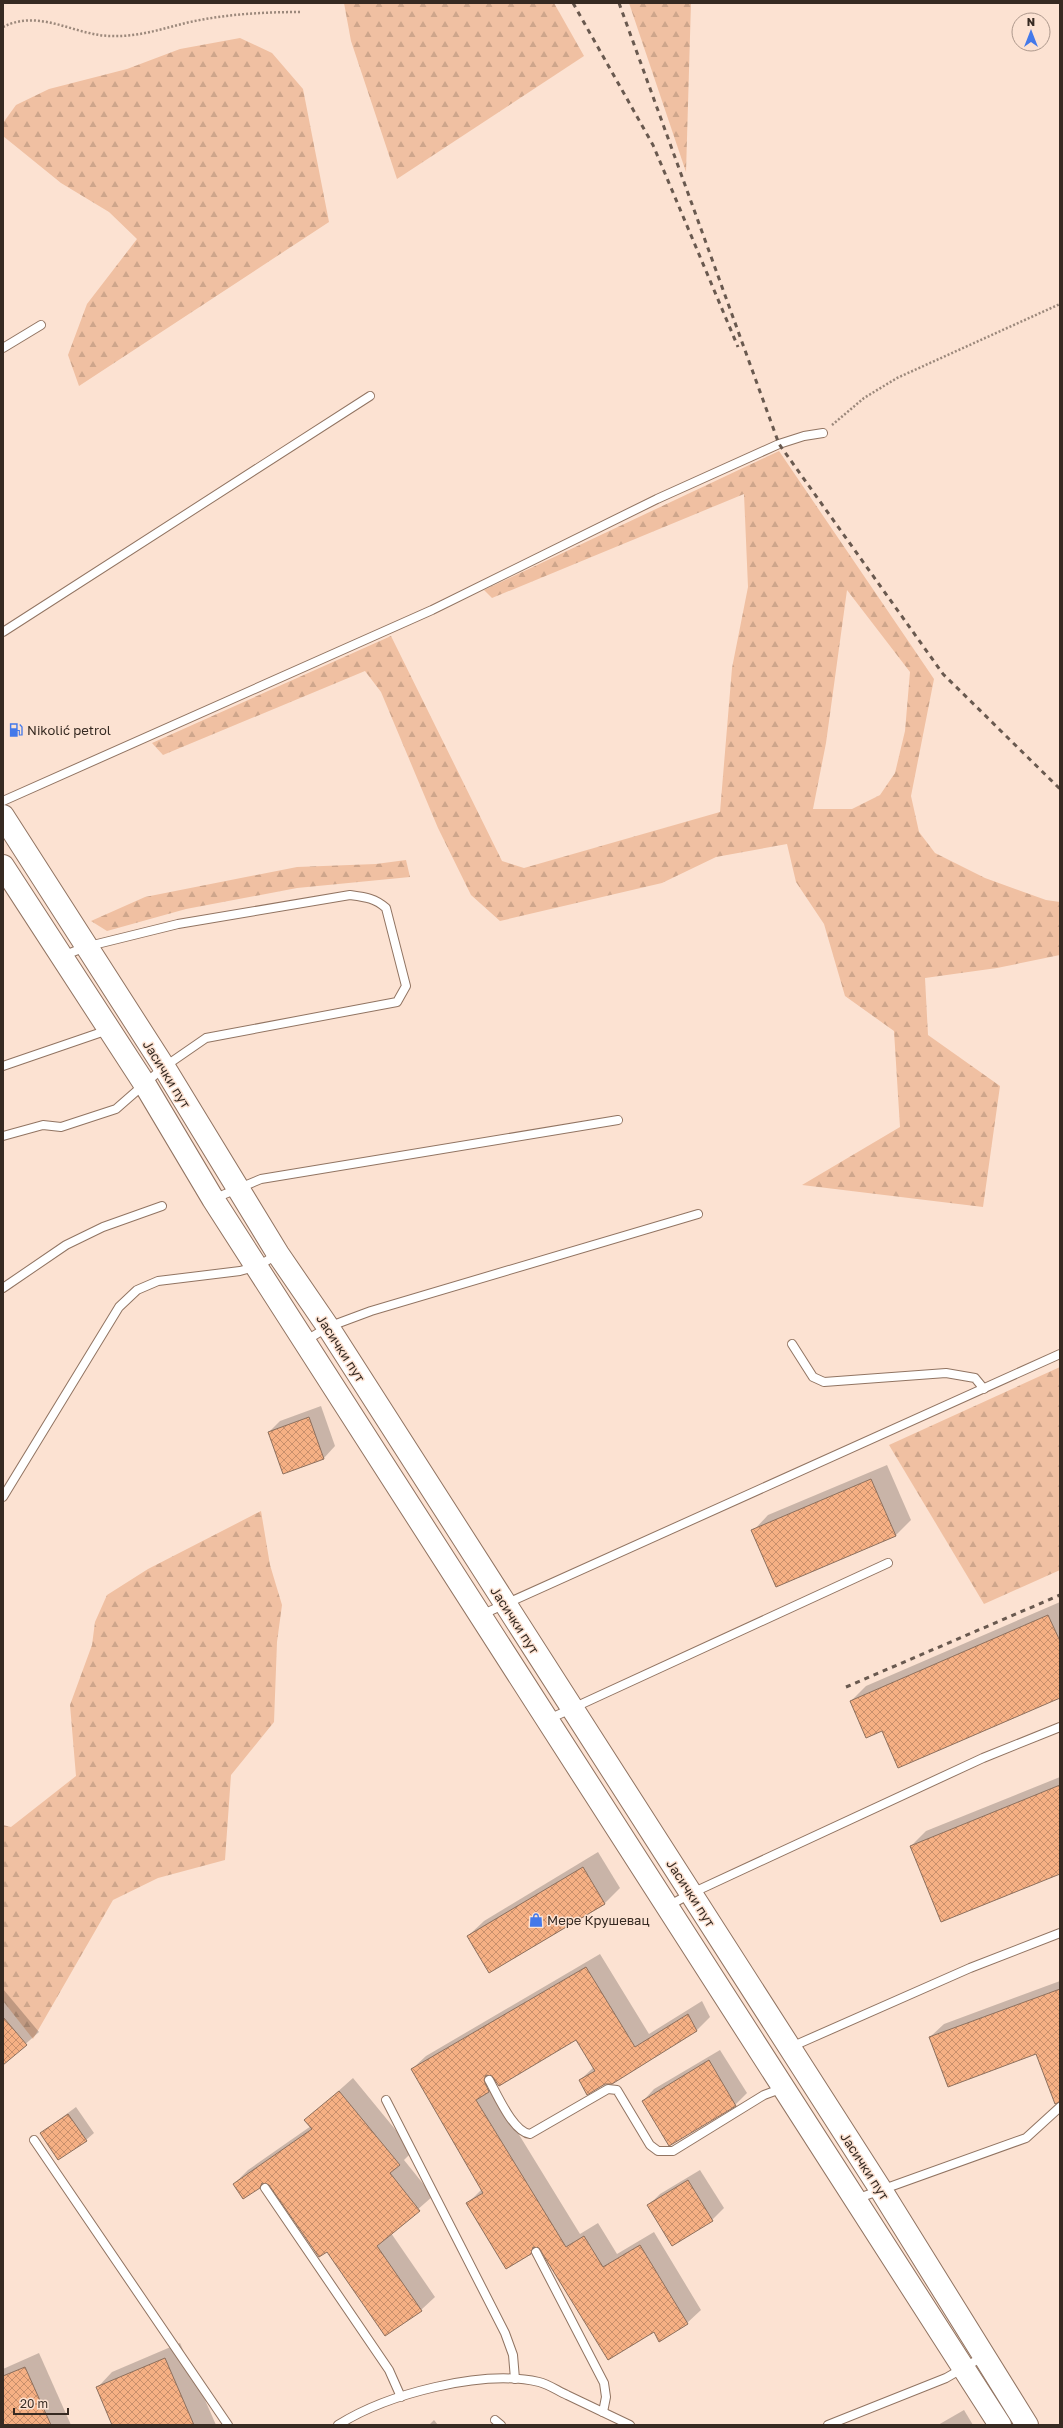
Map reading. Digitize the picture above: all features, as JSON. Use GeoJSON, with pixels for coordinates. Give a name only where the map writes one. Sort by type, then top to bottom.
{"type":"FeatureCollection","features":[{"type":"Feature","properties":{"kind":"main road","name":"Јасички пут"},"geometry":{"type":"LineString","coordinates":[[3,816],[85,947],[164,1067],[278,1254],[328,1327],[506,1606],[692,1893],[881,2190],[1027,2425]]}},
{"type":"Feature","properties":{"kind":"main road","name":"Јасички пут"},"geometry":{"type":"LineString","coordinates":[[3,866],[108,1030],[144,1083],[213,1199],[258,1266],[1000,2425]]}},
{"type":"Feature","properties":{"kind":"main road"},"geometry":{"type":"LineString","coordinates":[[742,2022],[765,2008]]}},
{"type":"Feature","properties":{"kind":"main road"},"geometry":{"type":"LineString","coordinates":[[783,2088],[812,2082]]}},
{"type":"Feature","properties":{"kind":"lane"},"geometry":{"type":"LineString","coordinates":[[3,348],[41,325]]}},
{"type":"Feature","properties":{"kind":"lane"},"geometry":{"type":"LineString","coordinates":[[3,632],[370,396]]}},
{"type":"Feature","properties":{"kind":"lane"},"geometry":{"type":"LineString","coordinates":[[3,801],[432,610],[657,499],[765,451],[804,436],[823,433]]}},
{"type":"Feature","properties":{"kind":"lane"},"geometry":{"type":"LineString","coordinates":[[3,1136],[43,1125],[61,1127],[116,1109],[164,1067],[206,1038],[397,1002],[406,986],[386,908],[373,899],[350,895],[178,924],[85,947],[61,957]]}},
{"type":"Feature","properties":{"kind":"lane"},"geometry":{"type":"LineString","coordinates":[[3,1066],[108,1030]]}},
{"type":"Feature","properties":{"kind":"lane"},"geometry":{"type":"LineString","coordinates":[[213,1199],[261,1179],[618,1120]]}},
{"type":"Feature","properties":{"kind":"lane"},"geometry":{"type":"LineString","coordinates":[[3,1288],[66,1245],[103,1228],[162,1206]]}},
{"type":"Feature","properties":{"kind":"lane"},"geometry":{"type":"LineString","coordinates":[[305,1341],[328,1327],[371,1311],[698,1214]]}},
{"type":"Feature","properties":{"kind":"lane"},"geometry":{"type":"LineString","coordinates":[[3,1497],[119,1307],[137,1290],[158,1281],[240,1271],[258,1266],[278,1254]]}},
{"type":"Feature","properties":{"kind":"lane"},"geometry":{"type":"LineString","coordinates":[[792,1344],[813,1377],[824,1382],[946,1373],[975,1378],[984,1388]]}},
{"type":"Feature","properties":{"kind":"lane"},"geometry":{"type":"LineString","coordinates":[[481,1616],[1060,1354]]}},
{"type":"Feature","properties":{"kind":"lane"},"geometry":{"type":"LineString","coordinates":[[548,1720],[888,1563]]}},
{"type":"Feature","properties":{"kind":"lane"},"geometry":{"type":"LineString","coordinates":[[668,1906],[692,1893],[976,1762],[1060,1727]]}},
{"type":"Feature","properties":{"kind":"lane"},"geometry":{"type":"LineString","coordinates":[[790,2048],[970,1968],[1060,1933]]}},
{"type":"Feature","properties":{"kind":"lane"},"geometry":{"type":"LineString","coordinates":[[489,2080],[516,2126],[524,2133],[530,2134],[608,2089],[617,2090],[650,2145],[663,2152],[673,2151],[764,2095],[783,2088]]}},
{"type":"Feature","properties":{"kind":"lane"},"geometry":{"type":"LineString","coordinates":[[386,2100],[505,2333],[513,2355],[515,2379]]}},
{"type":"Feature","properties":{"kind":"lane"},"geometry":{"type":"LineString","coordinates":[[855,2199],[1026,2138],[1060,2107]]}},
{"type":"Feature","properties":{"kind":"lane"},"geometry":{"type":"LineString","coordinates":[[34,2140],[228,2425]]}},
{"type":"Feature","properties":{"kind":"lane"},"geometry":{"type":"LineString","coordinates":[[265,2188],[389,2370],[401,2397]]}},
{"type":"Feature","properties":{"kind":"lane"},"geometry":{"type":"LineString","coordinates":[[536,2252],[604,2383],[606,2397],[603,2412]]}},
{"type":"Feature","properties":{"kind":"lane"},"geometry":{"type":"LineString","coordinates":[[828,2425],[946,2378],[984,2356]]}},
{"type":"Feature","properties":{"kind":"lane"},"geometry":{"type":"LineString","coordinates":[[338,2425],[363,2411],[401,2397],[453,2383],[505,2378],[540,2382],[630,2425]]}},
{"type":"Feature","properties":{"kind":"path"},"geometry":{"type":"LineString","coordinates":[[3,28],[34,20],[60,23],[93,34],[129,36],[240,14],[302,12]]}},
{"type":"Feature","properties":{"kind":"path"},"geometry":{"type":"LineString","coordinates":[[823,433],[864,398],[897,378],[1060,304]]}},
{"type":"Feature","properties":{"kind":"green space"},"geometry":{"type":"Polygon","coordinates":[[[344,3],[554,3],[584,56],[397,179],[351,41],[344,3]]]}},
{"type":"Feature","properties":{"kind":"green space"},"geometry":{"type":"Polygon","coordinates":[[[629,3],[691,3],[686,172],[629,3]]]}},
{"type":"Feature","properties":{"kind":"green space"},"geometry":{"type":"Polygon","coordinates":[[[240,38],[272,53],[303,89],[329,222],[79,386],[68,355],[87,304],[137,239],[109,212],[61,183],[3,136],[3,123],[16,105],[49,89],[127,69],[180,49],[240,38]]]}},
{"type":"Feature","properties":{"kind":"green space"},"geometry":{"type":"Polygon","coordinates":[[[779,451],[934,679],[911,796],[919,832],[935,853],[985,878],[1046,900],[1060,902],[1060,955],[997,968],[925,978],[928,1035],[1000,1086],[983,1207],[802,1185],[900,1127],[894,1031],[845,996],[824,924],[796,882],[787,844],[716,857],[662,883],[500,921],[471,895],[438,828],[381,692],[365,671],[163,755],[152,743],[391,636],[502,861],[524,868],[720,812],[732,668],[748,587],[744,494],[492,598],[484,590],[779,451]],[[847,590],[826,743],[813,809],[852,809],[880,795],[895,773],[905,731],[910,672],[847,590]]]}},
{"type":"Feature","properties":{"kind":"green space"},"geometry":{"type":"Polygon","coordinates":[[[406,860],[410,877],[297,888],[186,909],[107,931],[91,921],[145,897],[297,867],[376,864],[406,860]]]}},
{"type":"Feature","properties":{"kind":"green space"},"geometry":{"type":"Polygon","coordinates":[[[1060,1367],[1060,1570],[984,1604],[889,1445],[1060,1367]]]}},
{"type":"Feature","properties":{"kind":"green space"},"geometry":{"type":"Polygon","coordinates":[[[261,1511],[270,1565],[282,1605],[277,1642],[274,1722],[231,1775],[225,1860],[158,1878],[113,1900],[33,2039],[3,2001],[3,1825],[11,1827],[76,1776],[70,1705],[92,1645],[95,1622],[107,1595],[148,1569],[261,1511]]]}},
{"type":"Feature","properties":{"kind":"building"},"geometry":{"type":"Polygon","coordinates":[[[309,1417],[324,1459],[283,1474],[268,1432],[309,1417]]]}},
{"type":"Feature","properties":{"kind":"building"},"geometry":{"type":"Polygon","coordinates":[[[871,1479],[896,1536],[776,1587],[751,1530],[871,1479]]]}},
{"type":"Feature","properties":{"kind":"building"},"geometry":{"type":"Polygon","coordinates":[[[1048,1615],[1060,1641],[1060,1698],[898,1768],[882,1731],[866,1738],[850,1701],[1048,1615]]]}},
{"type":"Feature","properties":{"kind":"building"},"geometry":{"type":"Polygon","coordinates":[[[1060,1785],[1060,1874],[941,1922],[910,1846],[1060,1785]]]}},
{"type":"Feature","properties":{"kind":"building","name":"Мере Крушевац"},"geometry":{"type":"Polygon","coordinates":[[[583,1867],[605,1904],[489,1973],[467,1936],[583,1867]]]}},
{"type":"Feature","properties":{"kind":"building"},"geometry":{"type":"Polygon","coordinates":[[[586,1967],[635,2047],[688,2014],[697,2031],[612,2084],[605,2084],[587,2095],[579,2080],[595,2071],[576,2040],[499,2086],[492,2076],[486,2075],[484,2080],[489,2092],[476,2100],[566,2247],[584,2236],[603,2267],[640,2245],[688,2324],[659,2342],[654,2332],[608,2360],[539,2248],[533,2247],[531,2254],[506,2269],[466,2203],[483,2193],[411,2069],[586,1967]]]}},
{"type":"Feature","properties":{"kind":"building"},"geometry":{"type":"Polygon","coordinates":[[[1060,1989],[1060,2102],[1055,2104],[1036,2054],[948,2087],[929,2037],[1060,1989]]]}},
{"type":"Feature","properties":{"kind":"building"},"geometry":{"type":"Polygon","coordinates":[[[3,2017],[27,2045],[3,2065],[3,2017]]]}},
{"type":"Feature","properties":{"kind":"building"},"geometry":{"type":"Polygon","coordinates":[[[709,2060],[736,2106],[669,2146],[642,2101],[709,2060]]]}},
{"type":"Feature","properties":{"kind":"building"},"geometry":{"type":"Polygon","coordinates":[[[339,2091],[400,2165],[390,2173],[420,2211],[377,2246],[422,2311],[385,2336],[327,2252],[319,2257],[269,2185],[262,2183],[260,2188],[243,2199],[233,2184],[312,2129],[304,2120],[339,2091]]]}},
{"type":"Feature","properties":{"kind":"building"},"geometry":{"type":"Polygon","coordinates":[[[68,2114],[87,2141],[58,2160],[40,2133],[68,2114]]]}},
{"type":"Feature","properties":{"kind":"building"},"geometry":{"type":"Polygon","coordinates":[[[688,2180],[713,2221],[672,2246],[647,2205],[688,2180]]]}},
{"type":"Feature","properties":{"kind":"building"},"geometry":{"type":"Polygon","coordinates":[[[165,2358],[194,2425],[112,2425],[96,2387],[165,2358]]]}},
{"type":"Feature","properties":{"kind":"building"},"geometry":{"type":"Polygon","coordinates":[[[25,2367],[51,2425],[3,2425],[3,2376],[25,2367]]]}},
{"type":"Feature","properties":{"kind":"railway"},"geometry":{"type":"LineString","coordinates":[[573,3],[653,145],[738,347]]}},
{"type":"Feature","properties":{"kind":"railway"},"geometry":{"type":"LineString","coordinates":[[619,3],[779,444],[943,674],[1060,789]]}},
{"type":"Feature","properties":{"kind":"railway"},"geometry":{"type":"LineString","coordinates":[[846,1687],[1060,1595]]}},
{"type":"Feature","properties":{"kind":"place","name":"Nikolić petrol"},"geometry":{"type":"Point","coordinates":[16,730]}},
{"type":"Feature","properties":{"kind":"place","name":"Мере Крушевац"},"geometry":{"type":"Point","coordinates":[536,1920]}}]}
